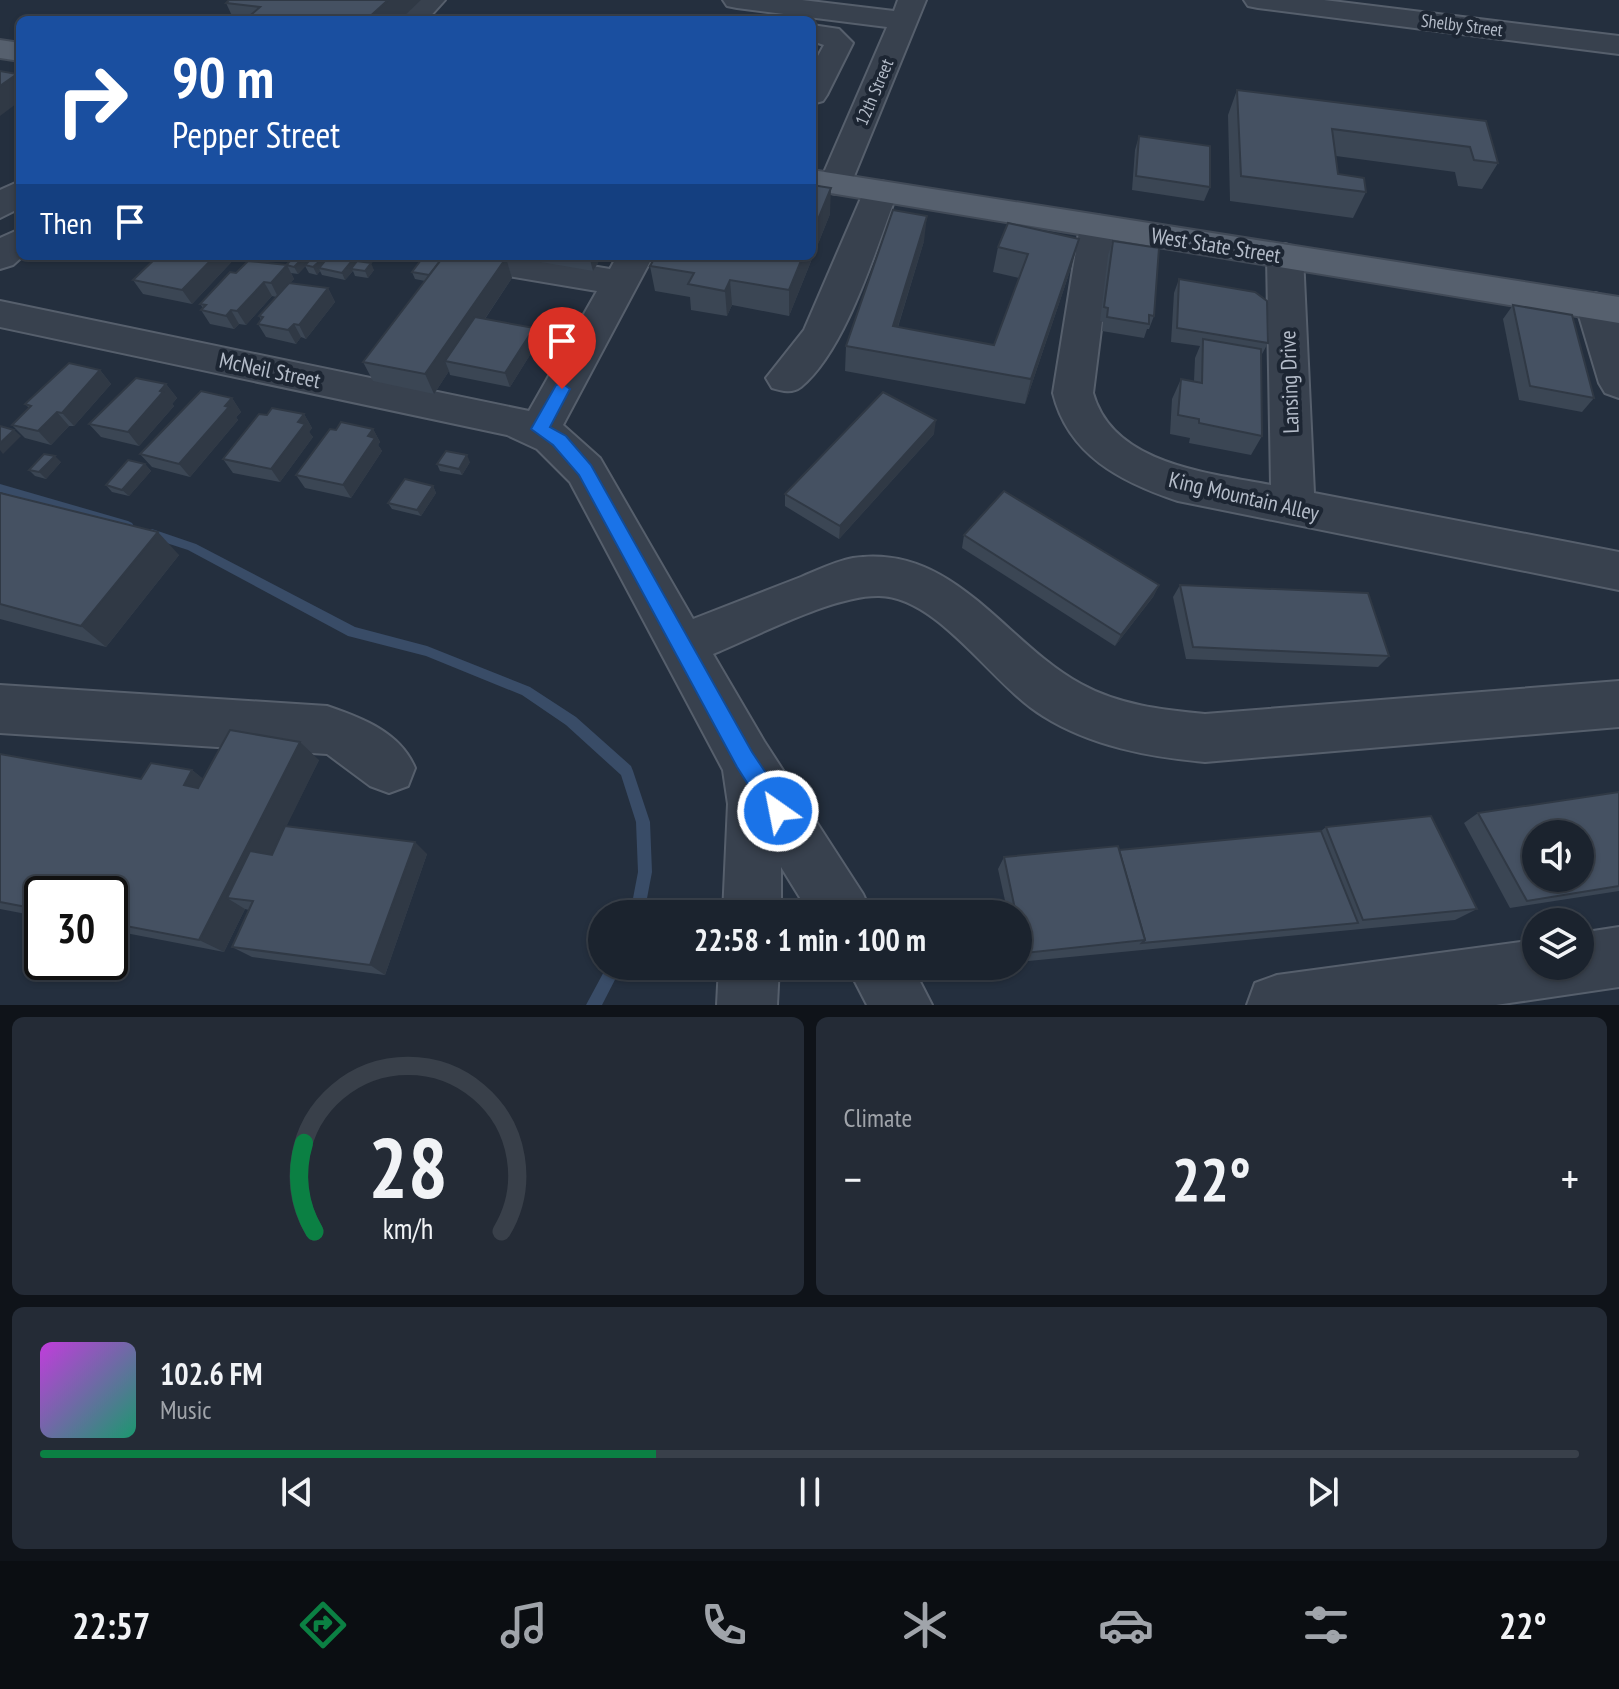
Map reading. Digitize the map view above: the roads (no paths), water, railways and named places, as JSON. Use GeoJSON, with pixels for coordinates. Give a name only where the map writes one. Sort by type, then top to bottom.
{"type":"FeatureCollection","features":[{"type":"Feature","properties":{"kind":"main road","name":"West State Street"},"geometry":{"type":"LineString","coordinates":[[824,182],[1607,308]]}},
{"type":"Feature","properties":{"kind":"street"},"geometry":{"type":"LineString","coordinates":[[415,16],[431,0]]}},
{"type":"Feature","properties":{"kind":"street"},"geometry":{"type":"LineString","coordinates":[[737,0],[908,10]]}},
{"type":"Feature","properties":{"kind":"street","name":"Shelby Street"},"geometry":{"type":"LineString","coordinates":[[1258,0],[1619,45]]}},
{"type":"Feature","properties":{"kind":"street","name":"12th Street"},"geometry":{"type":"LineString","coordinates":[[824,182],[873,95],[908,10]]}},
{"type":"Feature","properties":{"kind":"street"},"geometry":{"type":"LineString","coordinates":[[816,33],[829,35],[839,43],[816,83]]}},
{"type":"Feature","properties":{"kind":"street"},"geometry":{"type":"LineString","coordinates":[[816,88],[873,95]]}},
{"type":"Feature","properties":{"kind":"street"},"geometry":{"type":"LineString","coordinates":[[786,378],[821,336],[881,191]]}},
{"type":"Feature","properties":{"kind":"street","name":"King Mountain Alley"},"geometry":{"type":"LineString","coordinates":[[1097,226],[1073,393],[1076,415],[1107,447],[1142,470],[1178,484],[1619,571]]}},
{"type":"Feature","properties":{"kind":"street"},"geometry":{"type":"LineString","coordinates":[[0,257],[16,243]]}},
{"type":"Feature","properties":{"kind":"street","name":"Lansing Drive"},"geometry":{"type":"LineString","coordinates":[[1285,256],[1293,508]]}},
{"type":"Feature","properties":{"kind":"street"},"geometry":{"type":"LineString","coordinates":[[512,260],[628,269],[540,429],[559,440],[585,470],[745,759],[834,900]]}},
{"type":"Feature","properties":{"kind":"street"},"geometry":{"type":"LineString","coordinates":[[1607,308],[1619,383]]}},
{"type":"Feature","properties":{"kind":"street","name":"McNeil Street"},"geometry":{"type":"LineString","coordinates":[[0,314],[540,429]]}},
{"type":"Feature","properties":{"kind":"street"},"geometry":{"type":"LineString","coordinates":[[684,644],[850,578],[879,576],[909,581],[936,594],[1043,688],[1068,704],[1106,720],[1155,734],[1205,738],[1619,704]]}},
{"type":"Feature","properties":{"kind":"street"},"geometry":{"type":"LineString","coordinates":[[0,709],[327,730],[350,738],[389,768]]}},
{"type":"Feature","properties":{"kind":"street"},"geometry":{"type":"LineString","coordinates":[[745,759],[755,804],[752,900]]}},
{"type":"Feature","properties":{"kind":"street"},"geometry":{"type":"LineString","coordinates":[[1594,961],[1619,957]]}},
{"type":"Feature","properties":{"kind":"street"},"geometry":{"type":"LineString","coordinates":[[1277,1005],[1522,971]]}},
{"type":"Feature","properties":{"kind":"street"},"geometry":{"type":"LineString","coordinates":[[747,1005],[748,980]]}},
{"type":"Feature","properties":{"kind":"street"},"geometry":{"type":"LineString","coordinates":[[886,980],[902,1005]]}},
{"type":"Feature","properties":{"kind":"waterway"},"geometry":{"type":"LineString","coordinates":[[0,488],[128,526]]}},
{"type":"Feature","properties":{"kind":"waterway"},"geometry":{"type":"LineString","coordinates":[[152,534],[192,547],[352,632],[427,651],[526,691],[571,721],[626,771],[643,822],[645,872],[640,900]]}},
{"type":"Feature","properties":{"kind":"waterway"},"geometry":{"type":"LineString","coordinates":[[594,1005],[607,980]]}}]}
